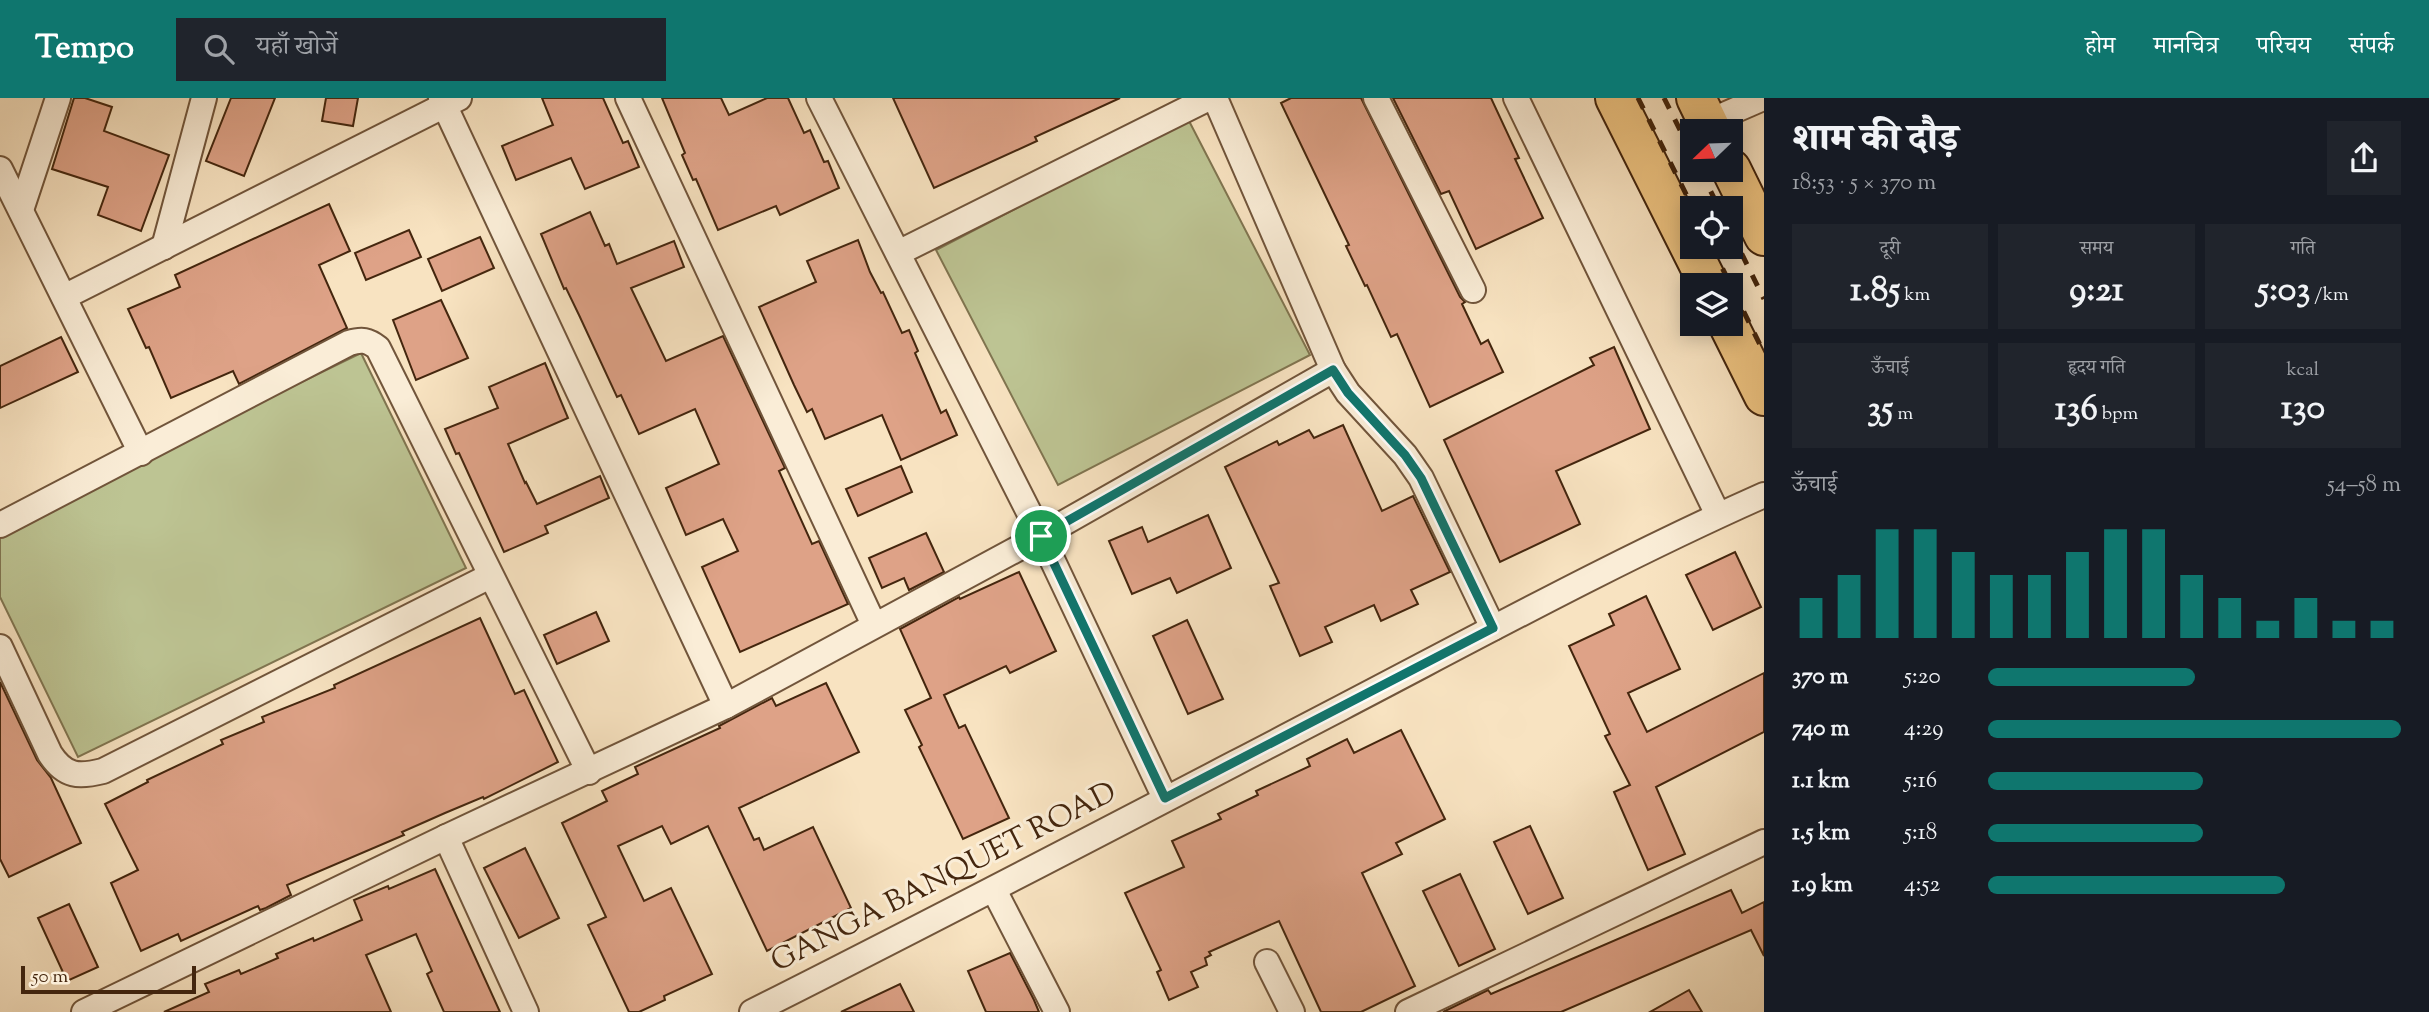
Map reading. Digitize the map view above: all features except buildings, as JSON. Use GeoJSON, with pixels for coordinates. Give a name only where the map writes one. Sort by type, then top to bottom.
{"type":"FeatureCollection","features":[{"type":"Feature","properties":{"kind":"highway"},"geometry":{"type":"LineString","coordinates":[[1615,98],[1703,273]]}},
{"type":"Feature","properties":{"kind":"highway"},"geometry":{"type":"LineString","coordinates":[[1739,182],[1760,218]]}},
{"type":"Feature","properties":{"kind":"highway"},"geometry":{"type":"LineString","coordinates":[[1734,336],[1764,396]]}},
{"type":"Feature","properties":{"kind":"street"},"geometry":{"type":"LineString","coordinates":[[21,210],[58,98]]}},
{"type":"Feature","properties":{"kind":"street"},"geometry":{"type":"LineString","coordinates":[[164,247],[204,98]]}},
{"type":"Feature","properties":{"kind":"street"},"geometry":{"type":"LineString","coordinates":[[628,98],[874,625]]}},
{"type":"Feature","properties":{"kind":"street"},"geometry":{"type":"LineString","coordinates":[[819,98],[1041,536],[1165,798]]}},
{"type":"Feature","properties":{"kind":"street"},"geometry":{"type":"LineString","coordinates":[[898,253],[1209,98]]}},
{"type":"Feature","properties":{"kind":"street"},"geometry":{"type":"LineString","coordinates":[[1215,98],[1333,370],[1348,393],[1405,455],[1421,478],[1493,628]]}},
{"type":"Feature","properties":{"kind":"street"},"geometry":{"type":"LineString","coordinates":[[1377,98],[1473,290]]}},
{"type":"Feature","properties":{"kind":"street"},"geometry":{"type":"LineString","coordinates":[[1516,98],[1718,515]]}},
{"type":"Feature","properties":{"kind":"street"},"geometry":{"type":"LineString","coordinates":[[1705,117],[1763,98]]}},
{"type":"Feature","properties":{"kind":"street"},"geometry":{"type":"LineString","coordinates":[[64,297],[448,100],[726,706]]}},
{"type":"Feature","properties":{"kind":"street"},"geometry":{"type":"LineString","coordinates":[[0,169],[141,453]]}},
{"type":"Feature","properties":{"kind":"street"},"geometry":{"type":"LineString","coordinates":[[0,525],[349,343],[360,340],[370,342],[378,348],[589,772]]}},
{"type":"Feature","properties":{"kind":"street"},"geometry":{"type":"LineString","coordinates":[[84,1012],[446,837],[726,706],[1041,536],[1333,370]]}},
{"type":"Feature","properties":{"kind":"street","name":"GANGA BANQUET ROAD"},"geometry":{"type":"LineString","coordinates":[[752,1012],[994,890],[1493,628],[1718,515],[1764,495]]}},
{"type":"Feature","properties":{"kind":"street"},"geometry":{"type":"LineString","coordinates":[[0,647],[57,765],[68,772],[83,776],[103,771],[490,576]]}},
{"type":"Feature","properties":{"kind":"street"},"geometry":{"type":"LineString","coordinates":[[446,837],[526,1012]]}},
{"type":"Feature","properties":{"kind":"street"},"geometry":{"type":"LineString","coordinates":[[1408,1012],[1764,842]]}},
{"type":"Feature","properties":{"kind":"street"},"geometry":{"type":"LineString","coordinates":[[994,890],[1057,1012]]}},
{"type":"Feature","properties":{"kind":"street"},"geometry":{"type":"LineString","coordinates":[[1267,961],[1292,1012]]}},
{"type":"Feature","properties":{"kind":"green space"},"geometry":{"type":"Polygon","coordinates":[[[1188,119],[1310,355],[1058,485],[936,250],[1188,119]]]}},
{"type":"Feature","properties":{"kind":"green space"},"geometry":{"type":"Polygon","coordinates":[[[361,353],[466,568],[78,757],[0,597],[0,529],[361,353]]]}},
{"type":"Feature","properties":{"kind":"railway"},"geometry":{"type":"LineString","coordinates":[[1638,98],[1687,196]]}},
{"type":"Feature","properties":{"kind":"railway"},"geometry":{"type":"LineString","coordinates":[[1664,98],[1680,130]]}},
{"type":"Feature","properties":{"kind":"railway"},"geometry":{"type":"LineString","coordinates":[[1706,182],[1713,196]]}},
{"type":"Feature","properties":{"kind":"railway"},"geometry":{"type":"LineString","coordinates":[[1743,256],[1764,299]]}},
{"type":"Feature","properties":{"kind":"railway"},"geometry":{"type":"LineString","coordinates":[[1718,259],[1764,353]]}},
{"type":"Feature","properties":{"kind":"route"},"geometry":{"type":"LineString","coordinates":[[1333,370],[1348,393],[1405,455],[1421,478],[1493,628],[1165,798],[1041,536],[1333,370]]}}]}
